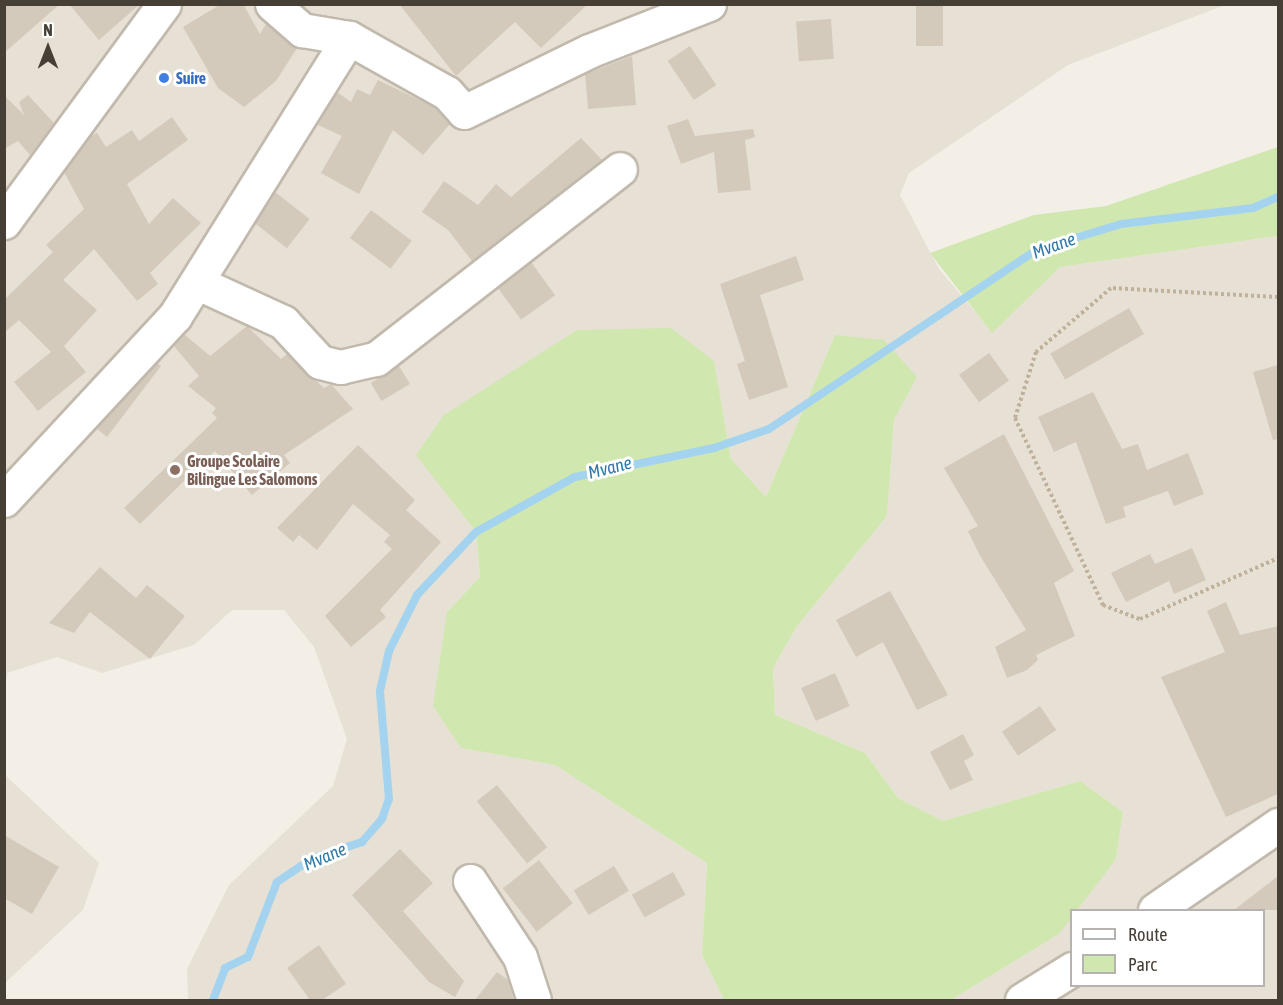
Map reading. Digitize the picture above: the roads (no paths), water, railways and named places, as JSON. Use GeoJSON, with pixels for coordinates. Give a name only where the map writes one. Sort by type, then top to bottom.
{"type":"FeatureCollection","features":[{"type":"Feature","properties":{"kind":"street"},"geometry":{"type":"LineString","coordinates":[[4,222],[164,4]]}},
{"type":"Feature","properties":{"kind":"street"},"geometry":{"type":"LineString","coordinates":[[272,4],[302,30],[349,38],[447,93],[464,112],[589,51],[709,4]]}},
{"type":"Feature","properties":{"kind":"street"},"geometry":{"type":"LineString","coordinates":[[4,500],[175,316],[198,283],[349,38]]}},
{"type":"Feature","properties":{"kind":"street"},"geometry":{"type":"LineString","coordinates":[[198,283],[283,322],[320,363],[340,367],[376,358],[620,170]]}},
{"type":"Feature","properties":{"kind":"street"},"geometry":{"type":"LineString","coordinates":[[1156,909],[1278,825]]}},
{"type":"Feature","properties":{"kind":"street"},"geometry":{"type":"LineString","coordinates":[[470,881],[520,957],[534,1000]]}},
{"type":"Feature","properties":{"kind":"street"},"geometry":{"type":"LineString","coordinates":[[1022,1000],[1070,970]]}},
{"type":"Feature","properties":{"kind":"waterway","name":"Mvane"},"geometry":{"type":"LineString","coordinates":[[213,1000],[225,968],[248,957],[277,882],[313,858],[362,842],[382,819],[389,799],[380,691],[389,651],[417,595],[476,532],[575,477],[714,448],[769,429],[1036,250],[1121,224],[1253,208],[1278,197]]}},
{"type":"Feature","properties":{"kind":"place","name":"Suire"},"geometry":{"type":"Point","coordinates":[164,78]}},
{"type":"Feature","properties":{"kind":"place","name":"Groupe Scolaire Bilingue Les Salomons"},"geometry":{"type":"Point","coordinates":[175,470]}}]}
